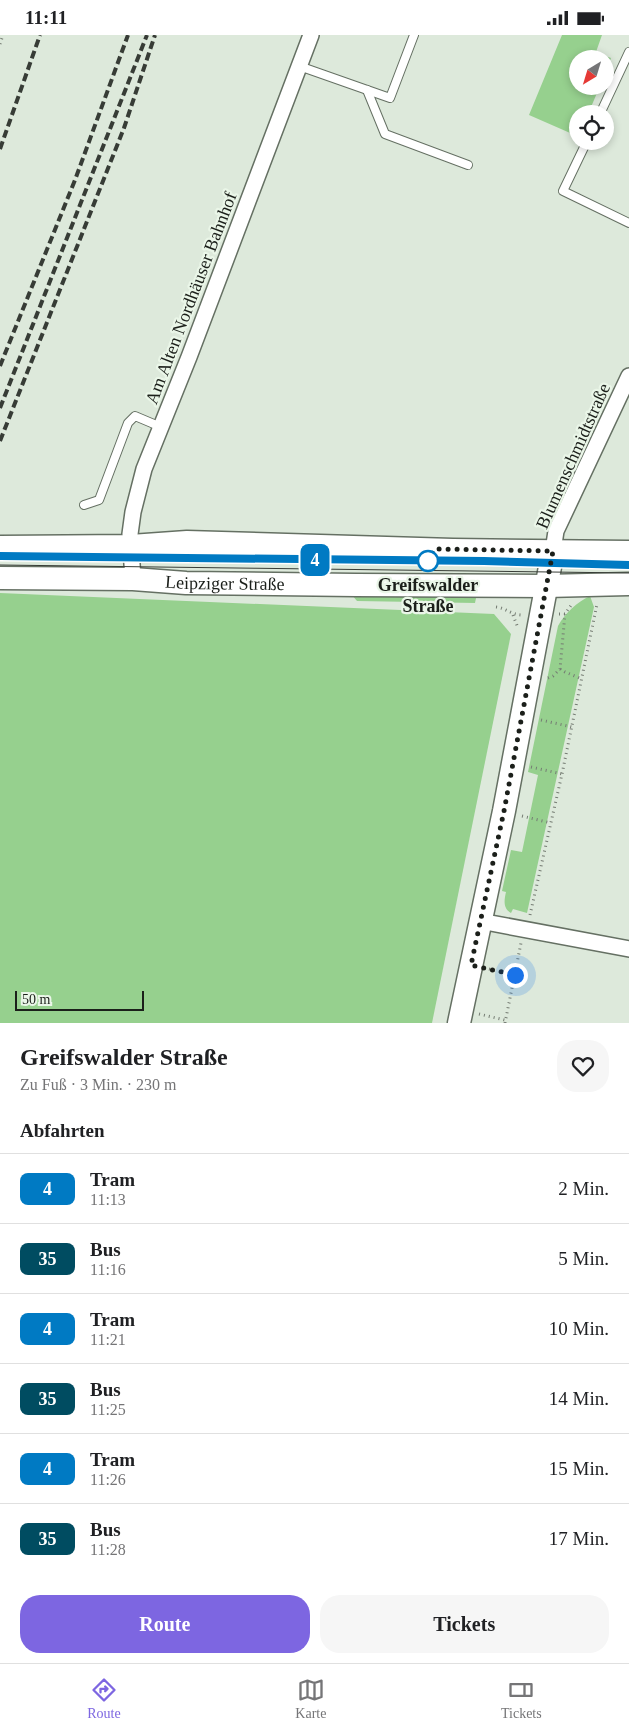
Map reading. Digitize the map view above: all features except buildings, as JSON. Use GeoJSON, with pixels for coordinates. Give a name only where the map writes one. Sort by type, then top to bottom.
{"type":"FeatureCollection","features":[{"type":"Feature","properties":{"kind":"main road"},"geometry":{"type":"LineString","coordinates":[[0,547],[131,546],[187,541],[629,552]]}},
{"type":"Feature","properties":{"kind":"main road"},"geometry":{"type":"LineString","coordinates":[[460,1016],[504,811],[553,551]]}},
{"type":"Feature","properties":{"kind":"main road","name":"Leipziger Straße"},"geometry":{"type":"LineString","coordinates":[[0,578],[133,579],[186,583],[546,586],[629,584]]}},
{"type":"Feature","properties":{"kind":"street","name":"Am Alten Nordhäuser Bahnhof"},"geometry":{"type":"LineString","coordinates":[[133,579],[130,534],[133,512],[144,469],[311,35]]}},
{"type":"Feature","properties":{"kind":"street","name":"Blumenschmidtstraße"},"geometry":{"type":"LineString","coordinates":[[553,551],[556,531],[629,376]]}},
{"type":"Feature","properties":{"kind":"street"},"geometry":{"type":"LineString","coordinates":[[480,921],[629,949]]}},
{"type":"Feature","properties":{"kind":"lane"},"geometry":{"type":"LineString","coordinates":[[299,66],[390,98],[414,35]]}},
{"type":"Feature","properties":{"kind":"lane"},"geometry":{"type":"LineString","coordinates":[[604,105],[629,52]]}},
{"type":"Feature","properties":{"kind":"lane"},"geometry":{"type":"LineString","coordinates":[[367,90],[386,134],[468,165]]}},
{"type":"Feature","properties":{"kind":"lane"},"geometry":{"type":"LineString","coordinates":[[583,150],[563,191],[629,223]]}},
{"type":"Feature","properties":{"kind":"lane"},"geometry":{"type":"LineString","coordinates":[[84,505],[99,500],[128,423],[135,417],[161,427]]}},
{"type":"Feature","properties":{"kind":"path"},"geometry":{"type":"LineString","coordinates":[[0,44],[3,35]]}},
{"type":"Feature","properties":{"kind":"path"},"geometry":{"type":"LineString","coordinates":[[460,1016],[505,1022],[524,929],[530,913],[562,775],[598,601]]}},
{"type":"Feature","properties":{"kind":"path"},"geometry":{"type":"LineString","coordinates":[[526,687],[553,676],[560,669],[565,614]]}},
{"type":"Feature","properties":{"kind":"path"},"geometry":{"type":"LineString","coordinates":[[560,669],[565,673],[582,679]]}},
{"type":"Feature","properties":{"kind":"path"},"geometry":{"type":"LineString","coordinates":[[521,716],[572,727]]}},
{"type":"Feature","properties":{"kind":"path"},"geometry":{"type":"LineString","coordinates":[[512,763],[562,775]]}},
{"type":"Feature","properties":{"kind":"path"},"geometry":{"type":"LineString","coordinates":[[504,811],[551,823]]}},
{"type":"Feature","properties":{"kind":"path"},"geometry":{"type":"LineString","coordinates":[[471,965],[515,975]]}},
{"type":"Feature","properties":{"kind":"green space"},"geometry":{"type":"Polygon","coordinates":[[[562,35],[602,35],[597,50],[569,50],[569,95],[596,95],[592,105],[569,105],[569,132],[529,115],[562,35]]]}},
{"type":"Feature","properties":{"kind":"green space"},"geometry":{"type":"Polygon","coordinates":[[[0,593],[494,614],[511,634],[432,1023],[0,1023],[0,593]]]}},
{"type":"Feature","properties":{"kind":"green space"},"geometry":{"type":"Polygon","coordinates":[[[352,595],[476,598],[475,603],[357,601],[352,595]]]}},
{"type":"Feature","properties":{"kind":"green space"},"geometry":{"type":"Polygon","coordinates":[[[590,596],[594,607],[527,913],[513,909],[511,913],[505,904],[506,892],[502,891],[511,850],[522,852],[538,775],[528,772],[558,626],[572,608],[590,596]]]}},
{"type":"Feature","properties":{"kind":"tram line"},"geometry":{"type":"LineString","coordinates":[[0,556],[629,565]]}},
{"type":"Feature","properties":{"kind":"tram line","name":"4"},"geometry":{"type":"LineString","coordinates":[[0,556],[484,561],[629,565]]}},
{"type":"Feature","properties":{"kind":"tram line"},"geometry":{"type":"LineString","coordinates":[[0,565],[629,573]]}},
{"type":"Feature","properties":{"kind":"railway"},"geometry":{"type":"LineString","coordinates":[[0,149],[40,35]]}},
{"type":"Feature","properties":{"kind":"railway"},"geometry":{"type":"LineString","coordinates":[[0,366],[75,180],[128,35]]}},
{"type":"Feature","properties":{"kind":"railway"},"geometry":{"type":"LineString","coordinates":[[0,408],[147,35]]}},
{"type":"Feature","properties":{"kind":"railway"},"geometry":{"type":"LineString","coordinates":[[0,441],[124,128],[155,35]]}},
{"type":"Feature","properties":{"kind":"place","name":"Greifswalder Straße"},"geometry":{"type":"Point","coordinates":[428,561]}},
{"type":"Feature","properties":{"kind":"route"},"geometry":{"type":"LineString","coordinates":[[428,561],[435,549],[553,551],[504,811],[471,965],[515,975]]}}]}
